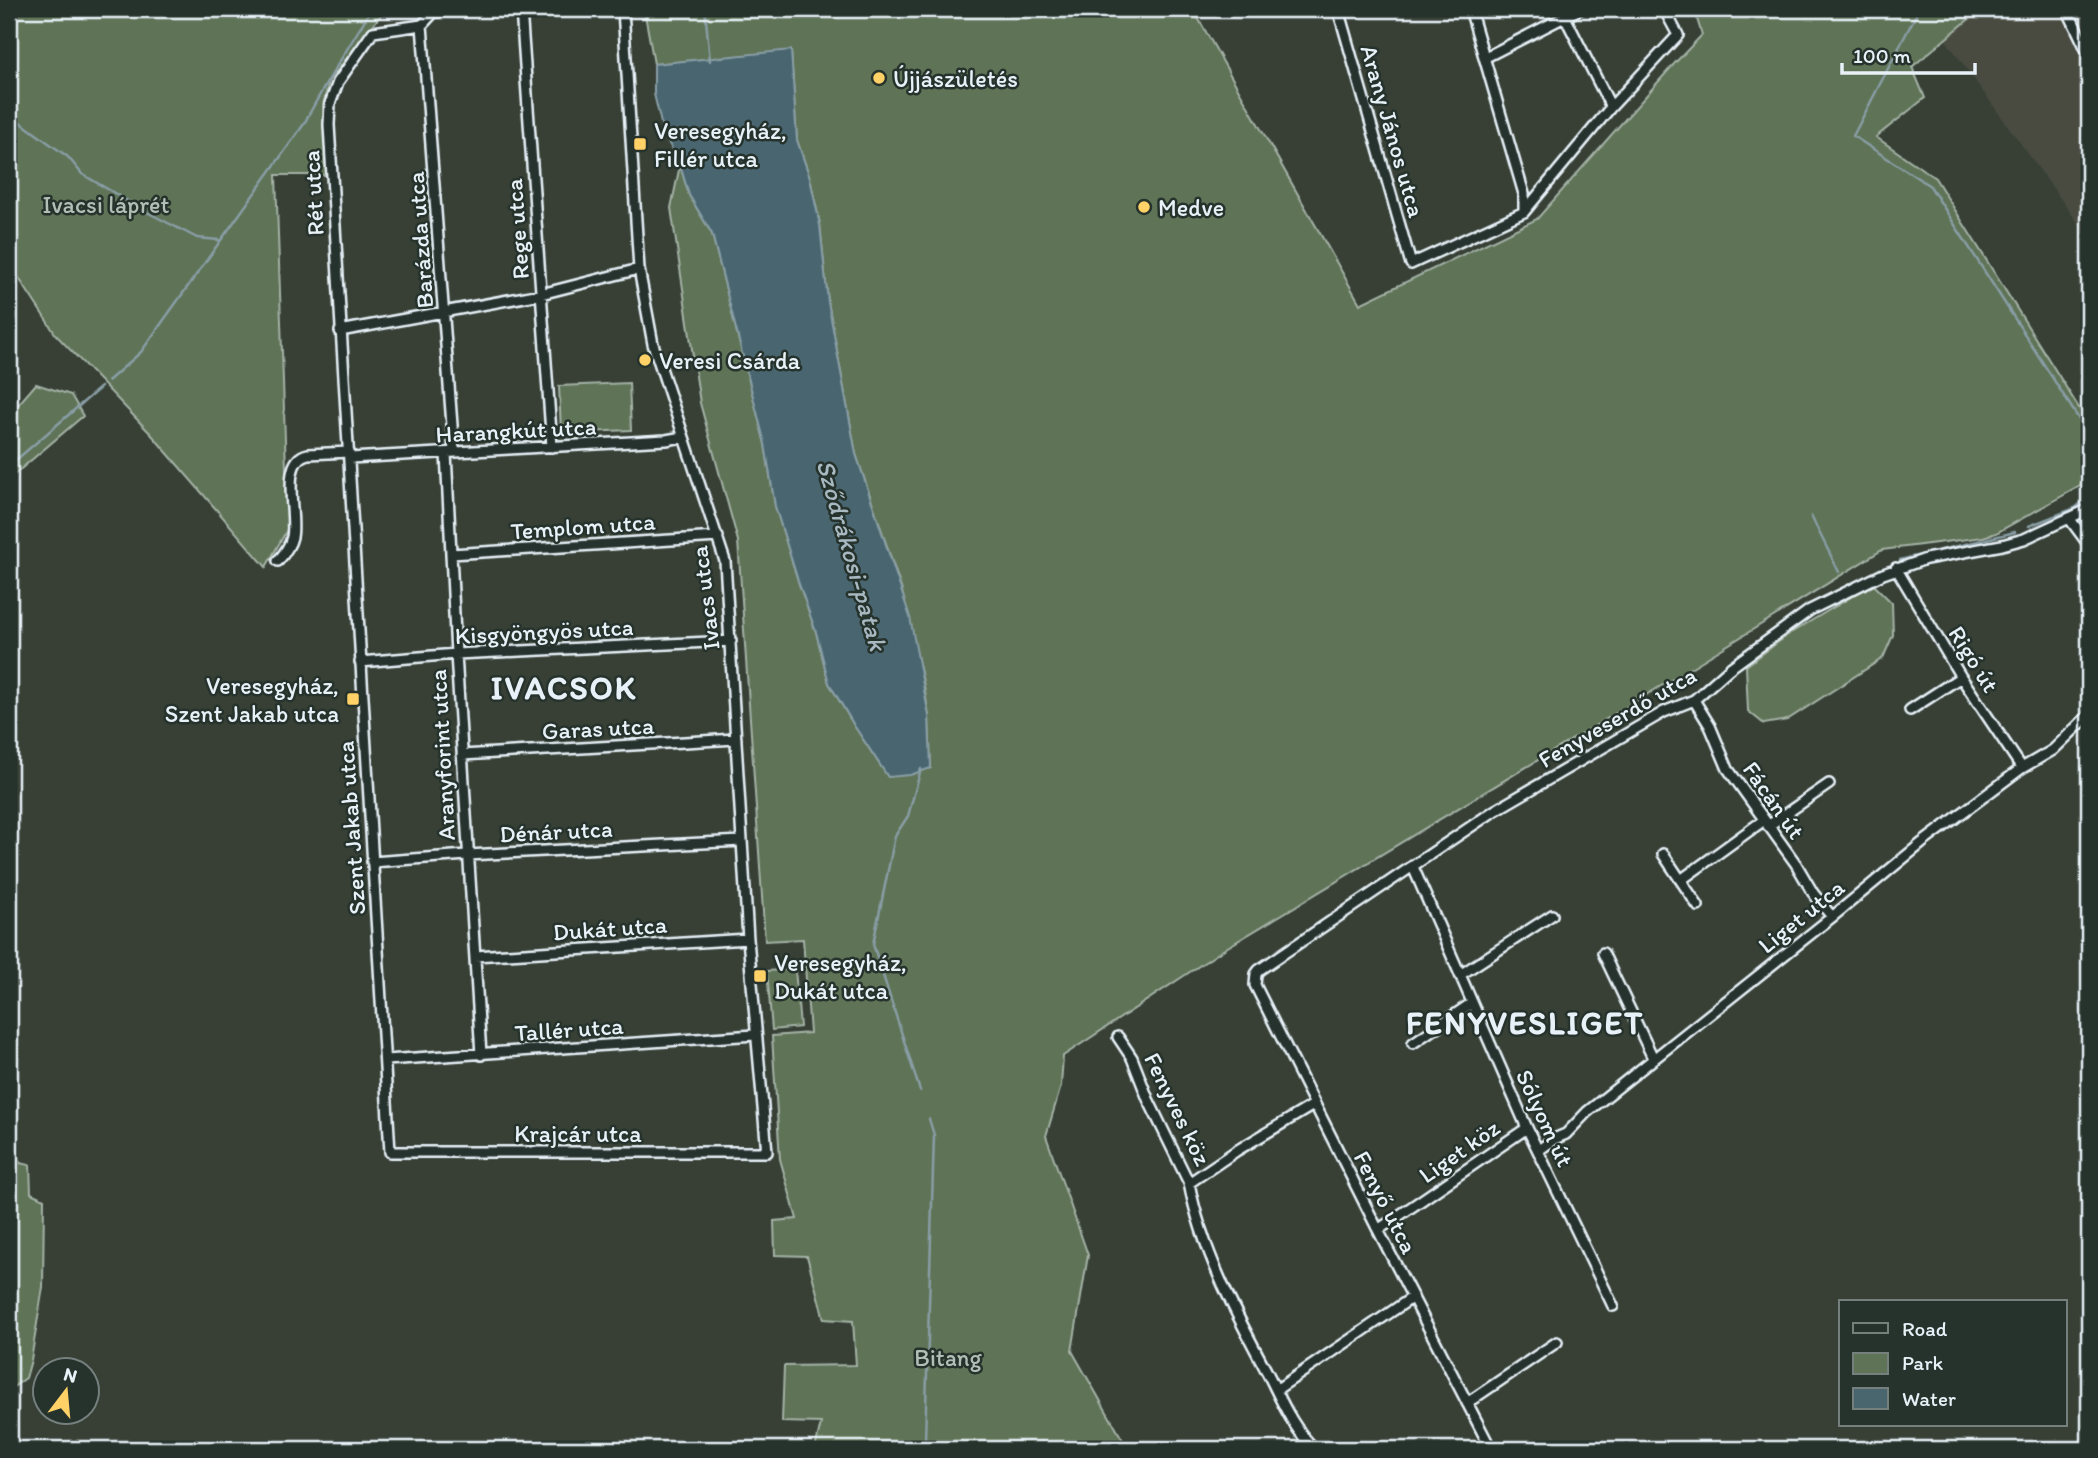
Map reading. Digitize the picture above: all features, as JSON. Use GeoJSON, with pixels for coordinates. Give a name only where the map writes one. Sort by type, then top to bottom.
{"type":"FeatureCollection","features":[{"type":"Feature","properties":{"kind":"street","name":"Rét utca"},"geometry":{"type":"LineString","coordinates":[[350,455],[340,331],[330,104],[338,82],[373,32],[422,25],[434,12],[462,9]]}},
{"type":"Feature","properties":{"kind":"street","name":"Rege utca"},"geometry":{"type":"LineString","coordinates":[[521,9],[552,447]]}},
{"type":"Feature","properties":{"kind":"street","name":"Ivacs utca"},"geometry":{"type":"LineString","coordinates":[[622,9],[639,269],[653,344],[725,561],[748,939],[767,1152]]}},
{"type":"Feature","properties":{"kind":"street","name":"Arany János utca"},"geometry":{"type":"LineString","coordinates":[[1338,9],[1410,264],[1524,212]]}},
{"type":"Feature","properties":{"kind":"street"},"geometry":{"type":"LineString","coordinates":[[1470,9],[1524,194],[1524,212]]}},
{"type":"Feature","properties":{"kind":"street"},"geometry":{"type":"LineString","coordinates":[[1484,58],[1580,9]]}},
{"type":"Feature","properties":{"kind":"street"},"geometry":{"type":"LineString","coordinates":[[1524,212],[1611,107],[1678,35],[1664,9]]}},
{"type":"Feature","properties":{"kind":"street"},"geometry":{"type":"LineString","coordinates":[[2067,9],[2089,55]]}},
{"type":"Feature","properties":{"kind":"street"},"geometry":{"type":"LineString","coordinates":[[1565,17],[1611,107]]}},
{"type":"Feature","properties":{"kind":"street","name":"Barázda utca"},"geometry":{"type":"LineString","coordinates":[[422,25],[445,313],[450,453]]}},
{"type":"Feature","properties":{"kind":"street"},"geometry":{"type":"LineString","coordinates":[[340,331],[541,294],[639,269]]}},
{"type":"Feature","properties":{"kind":"street","name":"Harangkút utca"},"geometry":{"type":"LineString","coordinates":[[278,561],[290,545],[293,534],[292,475],[295,463],[302,455],[450,453],[683,437]]}},
{"type":"Feature","properties":{"kind":"street","name":"Aranyforint utca"},"geometry":{"type":"LineString","coordinates":[[450,453],[456,654],[481,1055]]}},
{"type":"Feature","properties":{"kind":"street","name":"Szent Jakab utca"},"geometry":{"type":"LineString","coordinates":[[350,455],[390,1152]]}},
{"type":"Feature","properties":{"kind":"street","name":"Fenyveserdő utca"},"geometry":{"type":"LineString","coordinates":[[1259,970],[1494,811],[1664,712],[1694,699],[1730,668],[1810,610],[1896,568],[1926,559],[2024,539],[2089,509]]}},
{"type":"Feature","properties":{"kind":"street"},"geometry":{"type":"LineString","coordinates":[[2069,519],[2089,545]]}},
{"type":"Feature","properties":{"kind":"street","name":"Templom utca"},"geometry":{"type":"LineString","coordinates":[[451,554],[718,537]]}},
{"type":"Feature","properties":{"kind":"street","name":"Rigó út"},"geometry":{"type":"LineString","coordinates":[[1896,568],[1961,677],[2022,768]]}},
{"type":"Feature","properties":{"kind":"street","name":"Kisgyöngyös utca"},"geometry":{"type":"LineString","coordinates":[[360,662],[456,654],[731,641]]}},
{"type":"Feature","properties":{"kind":"street"},"geometry":{"type":"LineString","coordinates":[[1910,710],[1961,677]]}},
{"type":"Feature","properties":{"kind":"street","name":"Fácán út"},"geometry":{"type":"LineString","coordinates":[[1694,699],[1710,726],[1728,769],[1832,917]]}},
{"type":"Feature","properties":{"kind":"street","name":"Liget utca"},"geometry":{"type":"LineString","coordinates":[[1539,1150],[1566,1134],[1587,1112],[1653,1058],[1922,843],[2022,768],[2053,750],[2089,715]]}},
{"type":"Feature","properties":{"kind":"street","name":"Garas utca"},"geometry":{"type":"LineString","coordinates":[[462,755],[736,739]]}},
{"type":"Feature","properties":{"kind":"street"},"geometry":{"type":"LineString","coordinates":[[1681,880],[1829,784]]}},
{"type":"Feature","properties":{"kind":"street","name":"Dénár utca"},"geometry":{"type":"LineString","coordinates":[[372,862],[742,841]]}},
{"type":"Feature","properties":{"kind":"street"},"geometry":{"type":"LineString","coordinates":[[1663,854],[1698,906]]}},
{"type":"Feature","properties":{"kind":"street","name":"Sólyom út"},"geometry":{"type":"LineString","coordinates":[[1413,867],[1527,1128],[1613,1306]]}},
{"type":"Feature","properties":{"kind":"street"},"geometry":{"type":"LineString","coordinates":[[1460,975],[1552,915]]}},
{"type":"Feature","properties":{"kind":"street","name":"Dukát utca"},"geometry":{"type":"LineString","coordinates":[[475,956],[748,939]]}},
{"type":"Feature","properties":{"kind":"street"},"geometry":{"type":"LineString","coordinates":[[1603,953],[1653,1058]]}},
{"type":"Feature","properties":{"kind":"street","name":"Fenyő utca"},"geometry":{"type":"LineString","coordinates":[[1259,970],[1255,985],[1492,1449]]}},
{"type":"Feature","properties":{"kind":"street"},"geometry":{"type":"LineString","coordinates":[[1413,1043],[1472,1003]]}},
{"type":"Feature","properties":{"kind":"street","name":"Tallér utca"},"geometry":{"type":"LineString","coordinates":[[386,1060],[755,1035]]}},
{"type":"Feature","properties":{"kind":"street","name":"Fenyves köz"},"geometry":{"type":"LineString","coordinates":[[1118,1037],[1132,1058],[1143,1088],[1189,1183],[1236,1150],[1315,1104]]}},
{"type":"Feature","properties":{"kind":"street","name":"Liget köz"},"geometry":{"type":"LineString","coordinates":[[1378,1230],[1527,1128]]}},
{"type":"Feature","properties":{"kind":"street","name":"Krajcár utca"},"geometry":{"type":"LineString","coordinates":[[390,1152],[767,1152]]}},
{"type":"Feature","properties":{"kind":"street"},"geometry":{"type":"LineString","coordinates":[[1189,1183],[1204,1238],[1220,1279],[1296,1428],[1315,1449]]}},
{"type":"Feature","properties":{"kind":"street"},"geometry":{"type":"LineString","coordinates":[[1276,1390],[1413,1297]]}},
{"type":"Feature","properties":{"kind":"street"},"geometry":{"type":"LineString","coordinates":[[1467,1403],[1557,1342]]}},
{"type":"Feature","properties":{"kind":"shaded area"},"geometry":{"type":"Polygon","coordinates":[[[1981,9],[2089,9],[2089,238],[1945,39],[1981,9]]]}},
{"type":"Feature","properties":{"kind":"green space","name":"Ivacsi láprét"},"geometry":{"type":"Polygon","coordinates":[[[9,9],[425,9],[381,15],[329,81],[323,105],[327,175],[276,175],[288,528],[266,567],[151,434],[56,335],[9,263],[9,9]]]}},
{"type":"Feature","properties":{"kind":"green space","name":"Bitang"},"geometry":{"type":"Polygon","coordinates":[[[644,9],[1193,9],[1360,304],[1537,219],[1702,35],[1694,9],[1981,9],[1912,67],[1925,98],[1876,137],[1935,178],[2089,424],[2089,481],[1996,533],[1882,550],[1226,948],[1063,1056],[1061,1086],[1046,1136],[1088,1255],[1072,1351],[1128,1449],[815,1449],[821,1423],[782,1422],[784,1366],[856,1365],[853,1321],[824,1319],[807,1256],[775,1255],[774,1221],[797,1219],[780,1159],[772,1036],[810,1033],[803,939],[765,941],[738,541],[700,403],[671,208],[680,165],[689,195],[712,234],[765,444],[775,506],[816,632],[829,683],[888,777],[931,768],[929,716],[902,591],[856,454],[828,302],[820,224],[810,178],[797,140],[791,51],[654,64],[644,9]]]}},
{"type":"Feature","properties":{"kind":"green space"},"geometry":{"type":"Polygon","coordinates":[[[629,383],[631,430],[561,433],[559,386],[629,383]]]}},
{"type":"Feature","properties":{"kind":"green space"},"geometry":{"type":"Polygon","coordinates":[[[36,384],[71,395],[83,416],[9,479],[9,415],[36,384]]]}},
{"type":"Feature","properties":{"kind":"green space"},"geometry":{"type":"Polygon","coordinates":[[[1873,584],[1892,603],[1893,635],[1883,658],[1787,720],[1764,724],[1748,711],[1746,666],[1789,634],[1873,584]]]}},
{"type":"Feature","properties":{"kind":"green space"},"geometry":{"type":"Polygon","coordinates":[[[795,969],[800,1027],[772,1030],[767,971],[795,969]]]}},
{"type":"Feature","properties":{"kind":"green space"},"geometry":{"type":"Polygon","coordinates":[[[9,1141],[20,1163],[30,1165],[31,1193],[44,1199],[43,1287],[31,1360],[26,1378],[9,1390],[9,1141]]]}},
{"type":"Feature","properties":{"kind":"water"},"geometry":{"type":"Polygon","coordinates":[[[791,50],[797,140],[810,178],[820,225],[828,302],[856,454],[910,617],[929,716],[931,768],[910,775],[888,777],[829,683],[816,632],[775,506],[765,444],[712,234],[689,195],[680,165],[663,132],[654,94],[654,64],[791,50]]]}},
{"type":"Feature","properties":{"kind":"waterway"},"geometry":{"type":"LineString","coordinates":[[108,381],[141,352],[304,124],[371,9]]}},
{"type":"Feature","properties":{"kind":"waterway","name":"Sződrákosi-patak"},"geometry":{"type":"LineString","coordinates":[[705,9],[710,61]]}},
{"type":"Feature","properties":{"kind":"waterway"},"geometry":{"type":"LineString","coordinates":[[1919,9],[1853,136],[1930,186],[2089,435]]}},
{"type":"Feature","properties":{"kind":"waterway"},"geometry":{"type":"LineString","coordinates":[[9,114],[68,157],[82,174],[197,238],[219,240]]}},
{"type":"Feature","properties":{"kind":"waterway"},"geometry":{"type":"LineString","coordinates":[[9,466],[101,387]]}},
{"type":"Feature","properties":{"kind":"waterway"},"geometry":{"type":"LineString","coordinates":[[2029,526],[2075,508],[2089,497]]}},
{"type":"Feature","properties":{"kind":"waterway"},"geometry":{"type":"LineString","coordinates":[[1811,516],[1839,572]]}},
{"type":"Feature","properties":{"kind":"waterway"},"geometry":{"type":"LineString","coordinates":[[1900,560],[2015,532]]}},
{"type":"Feature","properties":{"kind":"waterway","name":"Sződrákosi-patak"},"geometry":{"type":"LineString","coordinates":[[920,1091],[873,944],[895,836],[908,816],[921,769]]}},
{"type":"Feature","properties":{"kind":"waterway","name":"Sződrákosi-patak"},"geometry":{"type":"LineString","coordinates":[[922,1449],[925,1441],[934,1135],[929,1119]]}},
{"type":"Feature","properties":{"kind":"place","name":"Újjászületés"},"geometry":{"type":"Point","coordinates":[879,78]}},
{"type":"Feature","properties":{"kind":"place","name":"Veresegyház, Fillér utca"},"geometry":{"type":"Point","coordinates":[640,144]}},
{"type":"Feature","properties":{"kind":"place","name":"Medve"},"geometry":{"type":"Point","coordinates":[1144,207]}},
{"type":"Feature","properties":{"kind":"place","name":"Veresi Csárda"},"geometry":{"type":"Point","coordinates":[645,360]}},
{"type":"Feature","properties":{"kind":"place","name":"Veresegyház, Szent Jakab utca"},"geometry":{"type":"Point","coordinates":[353,699]}},
{"type":"Feature","properties":{"kind":"place","name":"Veresegyház, Dukát utca"},"geometry":{"type":"Point","coordinates":[760,976]}},
{"type":"Feature","properties":{"kind":"district","name":"IVACSOK"},"geometry":{"type":"Point","coordinates":[564,688]}},
{"type":"Feature","properties":{"kind":"district","name":"FENYVESLIGET"},"geometry":{"type":"Point","coordinates":[1525,1023]}}]}
